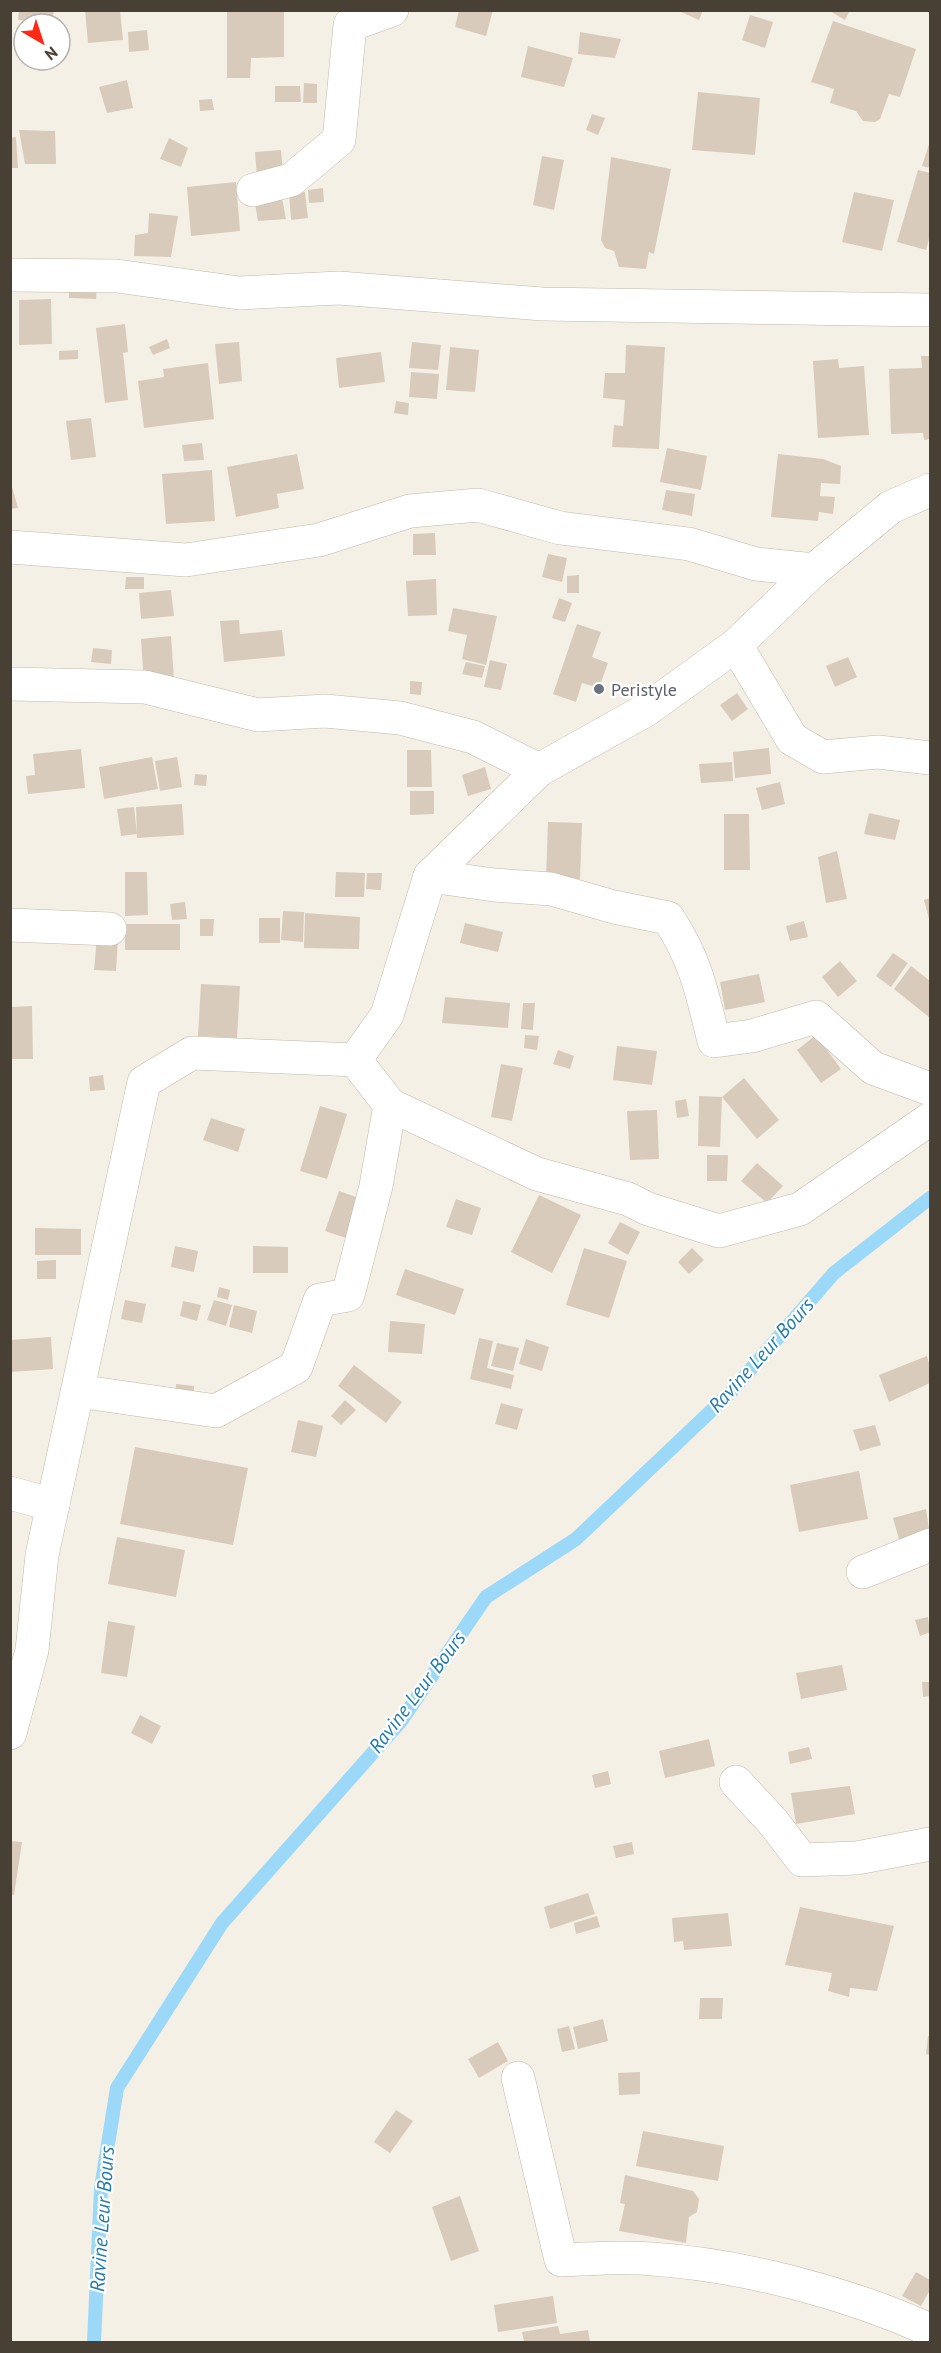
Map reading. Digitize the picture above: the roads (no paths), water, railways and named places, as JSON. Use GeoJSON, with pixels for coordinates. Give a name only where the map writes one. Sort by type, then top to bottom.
{"type":"FeatureCollection","features":[{"type":"Feature","properties":{"kind":"street"},"geometry":{"type":"LineString","coordinates":[[253,190],[291,180],[339,140],[351,25],[392,10]]}},
{"type":"Feature","properties":{"kind":"street"},"geometry":{"type":"LineString","coordinates":[[10,275],[117,276],[239,293],[339,288],[542,304],[930,310]]}},
{"type":"Feature","properties":{"kind":"street"},"geometry":{"type":"LineString","coordinates":[[355,1060],[387,1015],[430,876],[539,770],[646,710],[736,645],[814,570],[891,507],[930,490]]}},
{"type":"Feature","properties":{"kind":"street"},"geometry":{"type":"LineString","coordinates":[[10,547],[186,560],[319,540],[410,511],[478,505],[560,528],[689,544],[756,564],[814,570]]}},
{"type":"Feature","properties":{"kind":"street"},"geometry":{"type":"LineString","coordinates":[[736,645],[792,739],[823,757],[878,752],[930,758]]}},
{"type":"Feature","properties":{"kind":"street"},"geometry":{"type":"LineString","coordinates":[[10,684],[145,687],[258,715],[325,711],[400,718],[473,737],[539,770]]}},
{"type":"Feature","properties":{"kind":"street"},"geometry":{"type":"LineString","coordinates":[[430,876],[494,885],[551,889],[614,907],[668,918],[687,946],[714,1041],[752,1036],[816,1017],[873,1068],[930,1089]]}},
{"type":"Feature","properties":{"kind":"street"},"geometry":{"type":"LineString","coordinates":[[10,925],[110,929]]}},
{"type":"Feature","properties":{"kind":"street"},"geometry":{"type":"LineString","coordinates":[[10,1733],[32,1650],[42,1555],[144,1082],[192,1053],[355,1060],[390,1105],[537,1174],[628,1199],[648,1209],[719,1231],[800,1209],[930,1119]]}},
{"type":"Feature","properties":{"kind":"street"},"geometry":{"type":"LineString","coordinates":[[78,1391],[216,1411],[296,1367],[320,1300],[348,1295],[376,1186],[390,1105]]}},
{"type":"Feature","properties":{"kind":"street"},"geometry":{"type":"LineString","coordinates":[[10,1493],[53,1505]]}},
{"type":"Feature","properties":{"kind":"street"},"geometry":{"type":"LineString","coordinates":[[863,1572],[930,1545]]}},
{"type":"Feature","properties":{"kind":"street"},"geometry":{"type":"LineString","coordinates":[[736,1782],[802,1860],[856,1858],[930,1844]]}},
{"type":"Feature","properties":{"kind":"street"},"geometry":{"type":"LineString","coordinates":[[518,2078],[561,2260],[652,2259],[752,2274],[878,2307],[930,2330]]}},
{"type":"Feature","properties":{"kind":"waterway","name":"Ravine Leur Bours"},"geometry":{"type":"LineString","coordinates":[[94,2342],[101,2188],[117,2088],[222,1923],[401,1721],[486,1597],[576,1539],[731,1392],[834,1273],[930,1198]]}},
{"type":"Feature","properties":{"kind":"place","name":"Peristyle"},"geometry":{"type":"Point","coordinates":[599,689]}}]}
